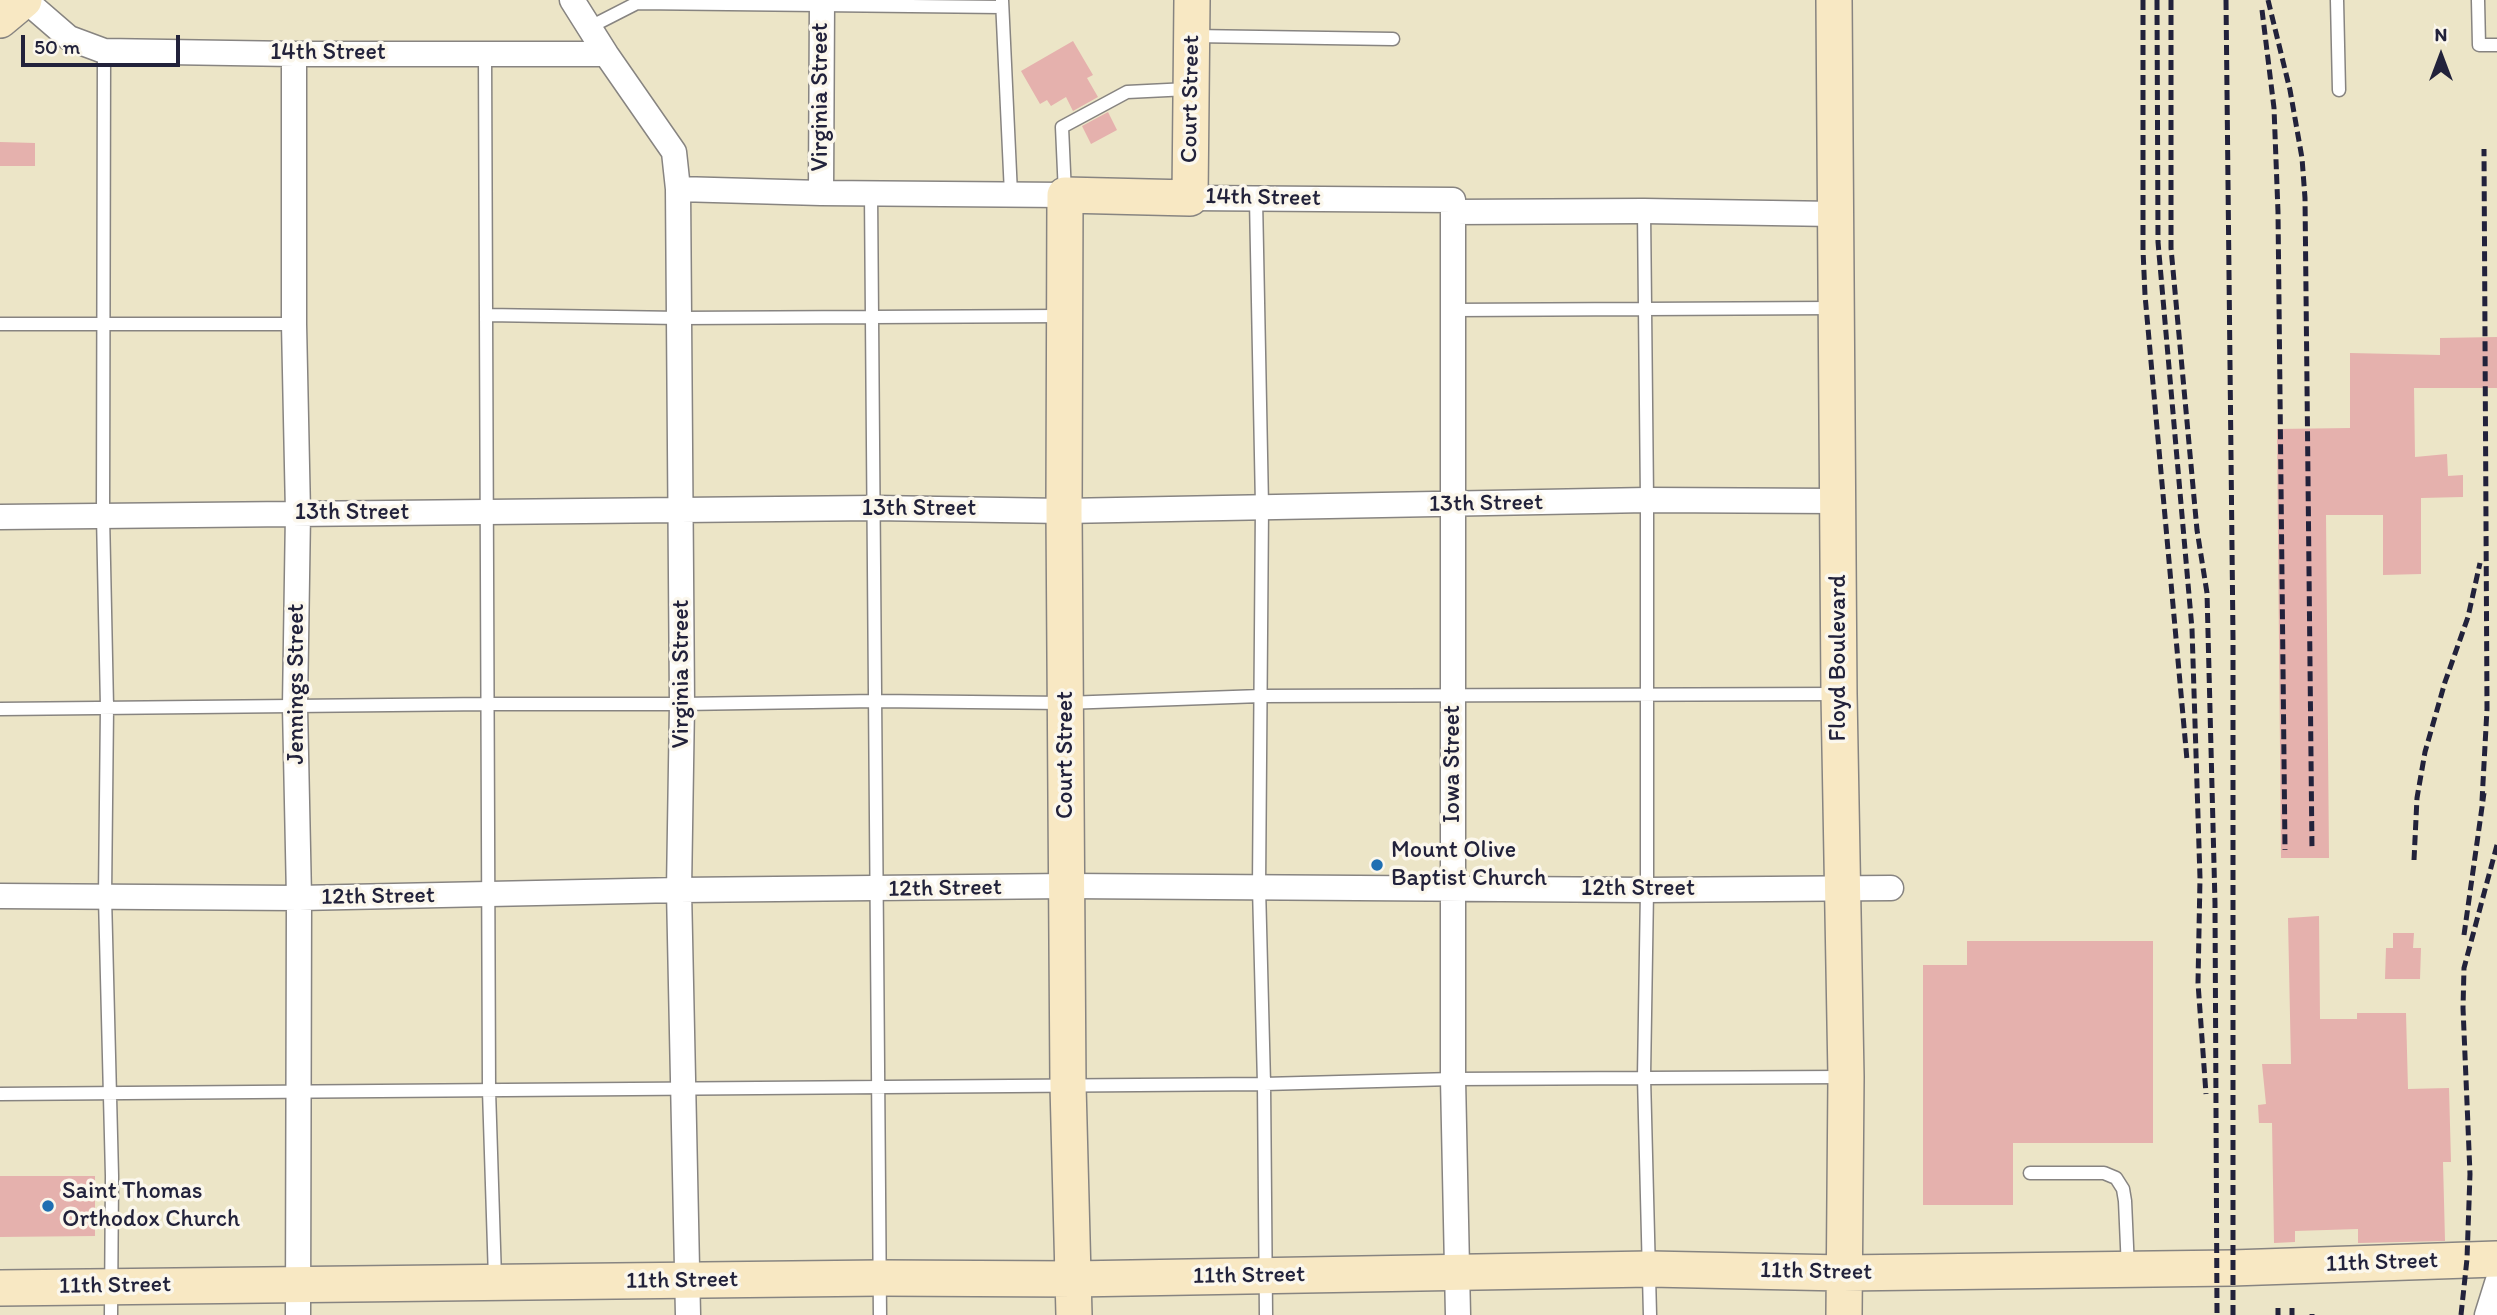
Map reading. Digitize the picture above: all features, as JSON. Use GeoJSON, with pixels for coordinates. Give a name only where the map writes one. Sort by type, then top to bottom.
{"type":"FeatureCollection","features":[{"type":"Feature","properties":{"kind":"main road","name":"14th Street"},"geometry":{"type":"LineString","coordinates":[[0,20],[24,0]]}},
{"type":"Feature","properties":{"kind":"main road","name":"Court Street"},"geometry":{"type":"LineString","coordinates":[[1190,198],[1192,0]]}},
{"type":"Feature","properties":{"kind":"main road","name":"Floyd Boulevard"},"geometry":{"type":"LineString","coordinates":[[1834,0],[1839,694],[1846,1077],[1844,1315]]}},
{"type":"Feature","properties":{"kind":"main road","name":"14th Street"},"geometry":{"type":"LineString","coordinates":[[1065,195],[1190,198]]}},
{"type":"Feature","properties":{"kind":"main road","name":"Court Street"},"geometry":{"type":"LineString","coordinates":[[1065,195],[1068,1085],[1074,1315]]}},
{"type":"Feature","properties":{"kind":"main road","name":"11th Street"},"geometry":{"type":"LineString","coordinates":[[0,1288],[111,1300],[298,1300],[495,1283],[688,1298],[880,1278],[1074,1279],[1650,1269],[1843,1273],[2232,1268],[2497,1259]]}},
{"type":"Feature","properties":{"kind":"street","name":"14th Street"},"geometry":{"type":"LineString","coordinates":[[24,0],[69,38],[104,51],[606,54]]}},
{"type":"Feature","properties":{"kind":"street","name":"Virginia Street"},"geometry":{"type":"LineString","coordinates":[[572,0],[674,152],[678,189],[682,510],[678,890],[688,1298]]}},
{"type":"Feature","properties":{"kind":"street","name":"Virginia Street"},"geometry":{"type":"LineString","coordinates":[[821,193],[822,3]]}},
{"type":"Feature","properties":{"kind":"street","name":"Jennings Street"},"geometry":{"type":"LineString","coordinates":[[294,54],[294,324],[298,513],[295,706],[299,898],[298,1300]]}},
{"type":"Feature","properties":{"kind":"street","name":"14th Street"},"geometry":{"type":"LineString","coordinates":[[678,189],[1065,195]]}},
{"type":"Feature","properties":{"kind":"street","name":"14th Street"},"geometry":{"type":"LineString","coordinates":[[1190,198],[1453,200],[1453,212],[1835,214]]}},
{"type":"Feature","properties":{"kind":"street","name":"Iowa Street"},"geometry":{"type":"LineString","coordinates":[[1453,212],[1453,1079],[1458,1315]]}},
{"type":"Feature","properties":{"kind":"street","name":"13th Street"},"geometry":{"type":"LineString","coordinates":[[0,517],[875,508],[1064,510],[1647,500],[1838,501]]}},
{"type":"Feature","properties":{"kind":"street","name":"12th Street"},"geometry":{"type":"LineString","coordinates":[[0,896],[299,898],[1067,886],[1647,890],[1891,888]]}},
{"type":"Feature","properties":{"kind":"street"},"geometry":{"type":"LineString","coordinates":[[2487,1315],[2497,1283]]}},
{"type":"Feature","properties":{"kind":"lane"},"geometry":{"type":"LineString","coordinates":[[2337,0],[2339,90]]}},
{"type":"Feature","properties":{"kind":"lane"},"geometry":{"type":"LineString","coordinates":[[2478,0],[2479,45],[2497,45]]}},
{"type":"Feature","properties":{"kind":"lane"},"geometry":{"type":"LineString","coordinates":[[590,27],[637,2],[1002,3],[1011,194]]}},
{"type":"Feature","properties":{"kind":"lane"},"geometry":{"type":"LineString","coordinates":[[1192,36],[1393,40]]}},
{"type":"Feature","properties":{"kind":"lane"},"geometry":{"type":"LineString","coordinates":[[104,51],[102,323],[107,707],[105,897],[112,1176],[111,1300]]}},
{"type":"Feature","properties":{"kind":"lane"},"geometry":{"type":"LineString","coordinates":[[485,54],[489,1090],[495,1283]]}},
{"type":"Feature","properties":{"kind":"lane"},"geometry":{"type":"LineString","coordinates":[[1065,195],[1062,127],[1127,92],[1192,89]]}},
{"type":"Feature","properties":{"kind":"lane"},"geometry":{"type":"LineString","coordinates":[[872,193],[880,1315]]}},
{"type":"Feature","properties":{"kind":"lane"},"geometry":{"type":"LineString","coordinates":[[1256,199],[1262,506],[1259,887],[1266,1315]]}},
{"type":"Feature","properties":{"kind":"lane"},"geometry":{"type":"LineString","coordinates":[[1644,211],[1647,500],[1644,1077],[1650,1315]]}},
{"type":"Feature","properties":{"kind":"lane"},"geometry":{"type":"LineString","coordinates":[[1452,310],[1836,308]]}},
{"type":"Feature","properties":{"kind":"lane"},"geometry":{"type":"LineString","coordinates":[[486,315],[680,318],[1066,316]]}},
{"type":"Feature","properties":{"kind":"lane"},"geometry":{"type":"LineString","coordinates":[[0,324],[294,324]]}},
{"type":"Feature","properties":{"kind":"lane"},"geometry":{"type":"LineString","coordinates":[[0,709],[876,701],[1065,703],[1261,696],[1839,694]]}},
{"type":"Feature","properties":{"kind":"lane"},"geometry":{"type":"LineString","coordinates":[[0,1094],[683,1090],[1264,1084],[1453,1079],[1846,1077]]}},
{"type":"Feature","properties":{"kind":"lane"},"geometry":{"type":"LineString","coordinates":[[2030,1173],[2104,1172],[2116,1178],[2123,1189],[2125,1201],[2129,1269]]}},
{"type":"Feature","properties":{"kind":"building"},"geometry":{"type":"Polygon","coordinates":[[[1073,41],[1093,75],[1087,78],[1098,97],[1073,111],[1066,97],[1051,106],[1047,100],[1040,104],[1021,71],[1073,41]]]}},
{"type":"Feature","properties":{"kind":"building"},"geometry":{"type":"Polygon","coordinates":[[[1108,112],[1117,130],[1091,144],[1082,126],[1108,112]]]}},
{"type":"Feature","properties":{"kind":"building"},"geometry":{"type":"Polygon","coordinates":[[[0,142],[35,143],[35,166],[0,166],[0,142]]]}},
{"type":"Feature","properties":{"kind":"building"},"geometry":{"type":"Polygon","coordinates":[[[2497,337],[2497,388],[2414,388],[2415,457],[2447,454],[2448,476],[2463,475],[2463,497],[2421,498],[2421,574],[2383,575],[2383,515],[2326,515],[2329,858],[2281,858],[2277,429],[2350,428],[2350,353],[2440,355],[2440,338],[2497,337]]]}},
{"type":"Feature","properties":{"kind":"building"},"geometry":{"type":"Polygon","coordinates":[[[2319,916],[2320,1019],[2357,1019],[2357,1013],[2406,1013],[2408,1089],[2449,1088],[2451,1162],[2443,1162],[2445,1241],[2358,1243],[2358,1229],[2295,1231],[2295,1242],[2274,1243],[2272,1123],[2259,1123],[2258,1105],[2266,1104],[2262,1064],[2291,1064],[2288,918],[2319,916]]]}},
{"type":"Feature","properties":{"kind":"building"},"geometry":{"type":"Polygon","coordinates":[[[2393,933],[2414,933],[2413,948],[2421,948],[2420,979],[2385,979],[2386,948],[2393,948],[2393,933]]]}},
{"type":"Feature","properties":{"kind":"building"},"geometry":{"type":"Polygon","coordinates":[[[1967,941],[2153,941],[2153,1143],[2013,1143],[2013,1205],[1923,1205],[1923,965],[1967,965],[1967,941]]]}},
{"type":"Feature","properties":{"kind":"building","name":"Saint Thomas Orthodox Church"},"geometry":{"type":"Polygon","coordinates":[[[0,1176],[95,1176],[95,1236],[0,1237],[0,1176]]]}},
{"type":"Feature","properties":{"kind":"railway"},"geometry":{"type":"LineString","coordinates":[[2143,0],[2145,295],[2187,760]]}},
{"type":"Feature","properties":{"kind":"railway"},"geometry":{"type":"LineString","coordinates":[[2157,0],[2158,242],[2192,629],[2200,878],[2198,983],[2206,1094]]}},
{"type":"Feature","properties":{"kind":"railway"},"geometry":{"type":"LineString","coordinates":[[2171,0],[2171,248],[2197,530],[2207,593],[2215,903],[2217,1315]]}},
{"type":"Feature","properties":{"kind":"railway"},"geometry":{"type":"LineString","coordinates":[[2226,0],[2233,638],[2233,1315]]}},
{"type":"Feature","properties":{"kind":"railway"},"geometry":{"type":"LineString","coordinates":[[2268,0],[2290,90],[2302,158],[2305,198],[2312,850]]}},
{"type":"Feature","properties":{"kind":"railway"},"geometry":{"type":"LineString","coordinates":[[2262,10],[2274,108],[2278,212],[2285,850]]}},
{"type":"Feature","properties":{"kind":"railway"},"geometry":{"type":"LineString","coordinates":[[2482,801],[2487,709],[2484,149]]}},
{"type":"Feature","properties":{"kind":"railway"},"geometry":{"type":"LineString","coordinates":[[2414,860],[2417,798],[2425,752],[2445,682],[2468,617],[2480,563]]}},
{"type":"Feature","properties":{"kind":"railway"},"geometry":{"type":"LineString","coordinates":[[2464,935],[2484,793]]}},
{"type":"Feature","properties":{"kind":"railway"},"geometry":{"type":"LineString","coordinates":[[2461,1315],[2467,1259],[2470,1174],[2463,1008],[2464,968],[2497,845]]}},
{"type":"Feature","properties":{"kind":"railway"},"geometry":{"type":"LineString","coordinates":[[2278,1308],[2278,1315]]}},
{"type":"Feature","properties":{"kind":"railway"},"geometry":{"type":"LineString","coordinates":[[2292,1308],[2292,1315]]}},
{"type":"Feature","properties":{"kind":"place","name":"Mount Olive Baptist Church"},"geometry":{"type":"Point","coordinates":[1377,865]}},
{"type":"Feature","properties":{"kind":"place","name":"Saint Thomas Orthodox Church"},"geometry":{"type":"Point","coordinates":[48,1206]}}]}
